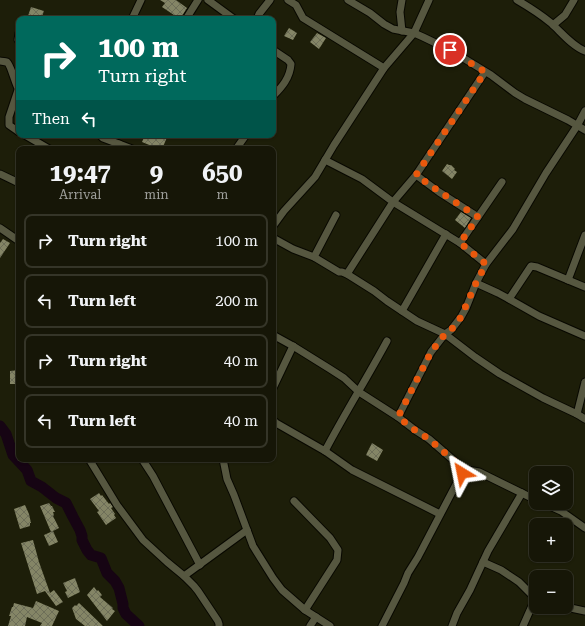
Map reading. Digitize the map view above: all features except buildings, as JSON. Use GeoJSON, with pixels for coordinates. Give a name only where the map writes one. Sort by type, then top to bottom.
{"type":"FeatureCollection","features":[{"type":"Feature","properties":{"kind":"street"},"geometry":{"type":"LineString","coordinates":[[133,16],[141,0]]}},
{"type":"Feature","properties":{"kind":"street"},"geometry":{"type":"LineString","coordinates":[[188,16],[198,0]]}},
{"type":"Feature","properties":{"kind":"street"},"geometry":{"type":"LineString","coordinates":[[208,0],[217,3],[231,16]]}},
{"type":"Feature","properties":{"kind":"street"},"geometry":{"type":"LineString","coordinates":[[259,16],[270,0]]}},
{"type":"Feature","properties":{"kind":"street"},"geometry":{"type":"LineString","coordinates":[[288,0],[296,5],[303,18],[384,68]]}},
{"type":"Feature","properties":{"kind":"street"},"geometry":{"type":"LineString","coordinates":[[348,0],[393,29],[423,37],[450,50],[525,99],[585,130]]}},
{"type":"Feature","properties":{"kind":"street"},"geometry":{"type":"LineString","coordinates":[[402,0],[400,12],[402,31]]}},
{"type":"Feature","properties":{"kind":"street"},"geometry":{"type":"LineString","coordinates":[[276,217],[315,177],[384,68],[414,34],[429,0]]}},
{"type":"Feature","properties":{"kind":"street"},"geometry":{"type":"LineString","coordinates":[[517,0],[535,10],[572,43],[585,51]]}},
{"type":"Feature","properties":{"kind":"street"},"geometry":{"type":"LineString","coordinates":[[553,25],[565,14],[574,0]]}},
{"type":"Feature","properties":{"kind":"street"},"geometry":{"type":"LineString","coordinates":[[276,52],[292,64],[288,77],[283,86],[276,93]]}},
{"type":"Feature","properties":{"kind":"street"},"geometry":{"type":"LineString","coordinates":[[0,61],[6,62],[9,65],[16,85]]}},
{"type":"Feature","properties":{"kind":"street"},"geometry":{"type":"LineString","coordinates":[[347,274],[393,202],[416,175],[485,72]]}},
{"type":"Feature","properties":{"kind":"street"},"geometry":{"type":"LineString","coordinates":[[16,96],[9,117],[9,125],[16,130]]}},
{"type":"Feature","properties":{"kind":"street"},"geometry":{"type":"LineString","coordinates":[[398,417],[431,352],[461,317],[486,264],[513,229],[585,111]]}},
{"type":"Feature","properties":{"kind":"street"},"geometry":{"type":"LineString","coordinates":[[30,138],[44,146]]}},
{"type":"Feature","properties":{"kind":"street"},"geometry":{"type":"LineString","coordinates":[[103,138],[117,146]]}},
{"type":"Feature","properties":{"kind":"street"},"geometry":{"type":"LineString","coordinates":[[325,160],[362,179],[393,202],[460,243],[486,264]]}},
{"type":"Feature","properties":{"kind":"street"},"geometry":{"type":"LineString","coordinates":[[0,174],[16,182]]}},
{"type":"Feature","properties":{"kind":"street"},"geometry":{"type":"LineString","coordinates":[[416,175],[478,217]]}},
{"type":"Feature","properties":{"kind":"street"},"geometry":{"type":"LineString","coordinates":[[460,243],[502,182]]}},
{"type":"Feature","properties":{"kind":"street"},"geometry":{"type":"LineString","coordinates":[[314,257],[336,215]]}},
{"type":"Feature","properties":{"kind":"street"},"geometry":{"type":"LineString","coordinates":[[0,228],[16,239]]}},
{"type":"Feature","properties":{"kind":"street"},"geometry":{"type":"LineString","coordinates":[[402,311],[446,234]]}},
{"type":"Feature","properties":{"kind":"street"},"geometry":{"type":"LineString","coordinates":[[568,280],[585,235]]}},
{"type":"Feature","properties":{"kind":"street"},"geometry":{"type":"LineString","coordinates":[[276,240],[293,250],[314,257],[340,272],[347,274],[417,321],[445,334],[474,357],[500,374],[585,419]]}},
{"type":"Feature","properties":{"kind":"street"},"geometry":{"type":"LineString","coordinates":[[509,299],[531,266],[537,267],[585,287]]}},
{"type":"Feature","properties":{"kind":"street"},"geometry":{"type":"LineString","coordinates":[[476,283],[498,293],[539,316],[585,336]]}},
{"type":"Feature","properties":{"kind":"street"},"geometry":{"type":"LineString","coordinates":[[276,337],[344,378],[359,392],[429,439],[462,469],[479,472],[529,496]]}},
{"type":"Feature","properties":{"kind":"street"},"geometry":{"type":"LineString","coordinates":[[325,451],[387,341]]}},
{"type":"Feature","properties":{"kind":"street"},"geometry":{"type":"LineString","coordinates":[[276,382],[293,346]]}},
{"type":"Feature","properties":{"kind":"street"},"geometry":{"type":"LineString","coordinates":[[577,414],[585,382]]}},
{"type":"Feature","properties":{"kind":"street"},"geometry":{"type":"LineString","coordinates":[[276,423],[325,451],[352,470],[440,514]]}},
{"type":"Feature","properties":{"kind":"street"},"geometry":{"type":"LineString","coordinates":[[91,462],[117,505],[144,540],[184,576],[198,591],[221,625]]}},
{"type":"Feature","properties":{"kind":"street"},"geometry":{"type":"LineString","coordinates":[[144,462],[153,476],[200,565]]}},
{"type":"Feature","properties":{"kind":"street"},"geometry":{"type":"LineString","coordinates":[[224,462],[227,479],[247,530],[254,546],[273,578],[282,590],[305,610],[330,626]]}},
{"type":"Feature","properties":{"kind":"street"},"geometry":{"type":"LineString","coordinates":[[382,626],[408,573],[462,473],[462,469]]}},
{"type":"Feature","properties":{"kind":"street"},"geometry":{"type":"LineString","coordinates":[[452,626],[494,540],[522,493]]}},
{"type":"Feature","properties":{"kind":"street"},"geometry":{"type":"LineString","coordinates":[[294,502],[330,538],[338,550],[337,560],[305,610]]}},
{"type":"Feature","properties":{"kind":"street"},"geometry":{"type":"LineString","coordinates":[[557,510],[585,528]]}},
{"type":"Feature","properties":{"kind":"street"},"geometry":{"type":"LineString","coordinates":[[184,576],[247,530]]}},
{"type":"Feature","properties":{"kind":"street"},"geometry":{"type":"LineString","coordinates":[[483,562],[501,570],[518,582],[529,592]]}},
{"type":"Feature","properties":{"kind":"street"},"geometry":{"type":"LineString","coordinates":[[573,608],[585,611]]}},
{"type":"Feature","properties":{"kind":"street"},"geometry":{"type":"LineString","coordinates":[[523,626],[529,614]]}},
{"type":"Feature","properties":{"kind":"street"},"geometry":{"type":"LineString","coordinates":[[310,626],[316,617]]}},
{"type":"Feature","properties":{"kind":"waterway"},"geometry":{"type":"LineString","coordinates":[[0,426],[6,434],[13,455],[16,458]]}},
{"type":"Feature","properties":{"kind":"waterway"},"geometry":{"type":"LineString","coordinates":[[20,462],[27,470],[31,481],[66,503],[80,530],[82,540],[87,550],[91,555],[101,558],[107,573],[115,581],[119,588],[123,608],[126,614],[139,626]]}},
{"type":"Feature","properties":{"kind":"route"},"geometry":{"type":"LineString","coordinates":[[450,50],[485,72],[416,175],[478,217],[460,243],[486,264],[461,317],[456,325],[445,334],[431,352],[398,417],[429,439],[459,465],[462,469],[462,473]]}}]}
